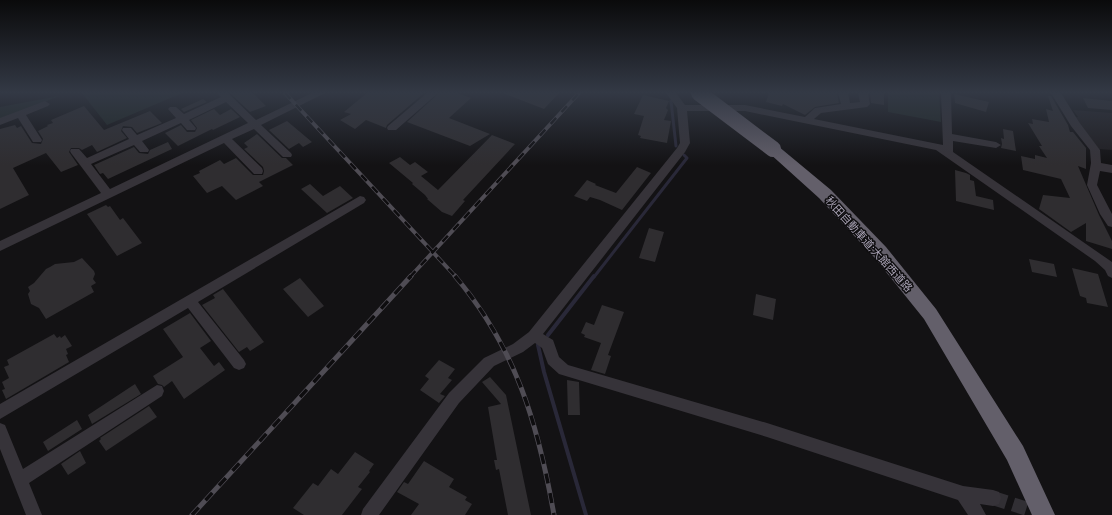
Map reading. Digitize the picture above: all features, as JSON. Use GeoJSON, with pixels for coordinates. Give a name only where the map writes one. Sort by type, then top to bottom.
{"type":"FeatureCollection","features":[{"type":"Feature","properties":{"kind":"highway","name":"秋田自動車道;大館西道路"},"geometry":{"type":"LineString","coordinates":[[731,117],[773,149],[825,194],[880,252],[930,314],[1014,453],[1044,515]]}},
{"type":"Feature","properties":{"kind":"street"},"geometry":{"type":"LineString","coordinates":[[0,122],[12,117]]}},
{"type":"Feature","properties":{"kind":"street"},"geometry":{"type":"LineString","coordinates":[[22,117],[37,140]]}},
{"type":"Feature","properties":{"kind":"street"},"geometry":{"type":"LineString","coordinates":[[85,163],[186,117]]}},
{"type":"Feature","properties":{"kind":"street"},"geometry":{"type":"LineString","coordinates":[[247,117],[287,155]]}},
{"type":"Feature","properties":{"kind":"street"},"geometry":{"type":"LineString","coordinates":[[0,246],[269,117]]}},
{"type":"Feature","properties":{"kind":"street"},"geometry":{"type":"LineString","coordinates":[[392,128],[405,117]]}},
{"type":"Feature","properties":{"kind":"street"},"geometry":{"type":"LineString","coordinates":[[369,515],[454,398],[489,362],[518,348],[534,336],[681,150],[685,143],[683,117]]}},
{"type":"Feature","properties":{"kind":"street"},"geometry":{"type":"LineString","coordinates":[[792,117],[939,147],[1099,258],[1110,267],[1112,273]]}},
{"type":"Feature","properties":{"kind":"street"},"geometry":{"type":"LineString","coordinates":[[807,120],[810,117]]}},
{"type":"Feature","properties":{"kind":"street"},"geometry":{"type":"LineString","coordinates":[[947,117],[948,153]]}},
{"type":"Feature","properties":{"kind":"street"},"geometry":{"type":"LineString","coordinates":[[1071,117],[1095,150],[1095,166],[1092,185],[1104,211],[1112,223]]}},
{"type":"Feature","properties":{"kind":"street"},"geometry":{"type":"LineString","coordinates":[[182,119],[191,128]]}},
{"type":"Feature","properties":{"kind":"street"},"geometry":{"type":"LineString","coordinates":[[127,130],[144,150]]}},
{"type":"Feature","properties":{"kind":"street"},"geometry":{"type":"LineString","coordinates":[[948,136],[996,145]]}},
{"type":"Feature","properties":{"kind":"street"},"geometry":{"type":"LineString","coordinates":[[225,138],[258,171]]}},
{"type":"Feature","properties":{"kind":"street"},"geometry":{"type":"LineString","coordinates":[[75,151],[108,195]]}},
{"type":"Feature","properties":{"kind":"street"},"geometry":{"type":"LineString","coordinates":[[1095,166],[1112,169]]}},
{"type":"Feature","properties":{"kind":"street"},"geometry":{"type":"LineString","coordinates":[[0,412],[360,200]]}},
{"type":"Feature","properties":{"kind":"street"},"geometry":{"type":"LineString","coordinates":[[1099,258],[1112,258]]}},
{"type":"Feature","properties":{"kind":"street"},"geometry":{"type":"LineString","coordinates":[[190,301],[239,364]]}},
{"type":"Feature","properties":{"kind":"street"},"geometry":{"type":"LineString","coordinates":[[534,336],[548,344],[553,360],[564,370],[767,430],[963,494],[993,498]]}},
{"type":"Feature","properties":{"kind":"street"},"geometry":{"type":"LineString","coordinates":[[20,480],[157,391]]}},
{"type":"Feature","properties":{"kind":"street"},"geometry":{"type":"LineString","coordinates":[[0,430],[34,515]]}},
{"type":"Feature","properties":{"kind":"street"},"geometry":{"type":"LineString","coordinates":[[963,494],[978,515]]}},
{"type":"Feature","properties":{"kind":"shaded area"},"geometry":{"type":"Polygon","coordinates":[[[0,117],[7,117],[0,120],[0,117]]]}},
{"type":"Feature","properties":{"kind":"shaded area"},"geometry":{"type":"Polygon","coordinates":[[[101,117],[126,117],[107,125],[101,117]]]}},
{"type":"Feature","properties":{"kind":"shaded area"},"geometry":{"type":"Polygon","coordinates":[[[915,117],[941,117],[941,122],[915,117]]]}},
{"type":"Feature","properties":{"kind":"shaded area"},"geometry":{"type":"Polygon","coordinates":[[[1074,117],[1112,117],[1112,150],[1099,149],[1074,117]]]}},
{"type":"Feature","properties":{"kind":"building"},"geometry":{"type":"Polygon","coordinates":[[[58,117],[93,117],[104,130],[135,117],[156,117],[162,123],[137,133],[132,127],[123,126],[121,131],[127,138],[97,152],[92,145],[82,150],[79,148],[71,148],[69,152],[78,165],[61,172],[46,153],[13,168],[29,195],[0,209],[0,129],[15,125],[17,128],[21,126],[32,143],[41,144],[43,139],[38,131],[53,123],[51,120],[58,117]]]}},
{"type":"Feature","properties":{"kind":"building"},"geometry":{"type":"Polygon","coordinates":[[[197,117],[240,117],[178,146],[165,133],[181,125],[187,132],[195,132],[197,128],[191,120],[197,117]]]}},
{"type":"Feature","properties":{"kind":"building"},"geometry":{"type":"Polygon","coordinates":[[[345,117],[396,117],[387,125],[386,128],[366,120],[355,129],[340,120],[345,117]]]}},
{"type":"Feature","properties":{"kind":"building"},"geometry":{"type":"Polygon","coordinates":[[[412,117],[450,117],[449,118],[490,134],[470,146],[407,122],[412,117]]]}},
{"type":"Feature","properties":{"kind":"building"},"geometry":{"type":"Polygon","coordinates":[[[644,117],[665,117],[664,120],[671,121],[667,143],[640,138],[641,136],[638,135],[644,117]]]}},
{"type":"Feature","properties":{"kind":"building"},"geometry":{"type":"Polygon","coordinates":[[[1048,117],[1063,117],[1070,132],[1073,132],[1086,148],[1086,169],[1078,166],[1112,241],[1112,249],[1086,241],[1086,223],[1071,232],[1039,209],[1043,195],[1070,198],[1061,179],[1023,170],[1021,156],[1035,159],[1035,155],[1047,158],[1039,146],[1042,146],[1028,123],[1033,124],[1032,119],[1049,122],[1048,117]]]}},
{"type":"Feature","properties":{"kind":"building"},"geometry":{"type":"Polygon","coordinates":[[[287,121],[312,142],[303,147],[299,143],[289,149],[269,130],[287,121]]]}},
{"type":"Feature","properties":{"kind":"building"},"geometry":{"type":"Polygon","coordinates":[[[1003,129],[1013,131],[1016,151],[1001,148],[1001,138],[1004,139],[1003,129]]]}},
{"type":"Feature","properties":{"kind":"building"},"geometry":{"type":"Polygon","coordinates":[[[257,134],[282,158],[286,158],[293,165],[259,182],[263,186],[236,200],[222,186],[207,193],[193,176],[200,173],[199,171],[220,160],[224,164],[236,158],[253,175],[263,175],[263,167],[244,149],[248,147],[244,143],[257,134]]]}},
{"type":"Feature","properties":{"kind":"building"},"geometry":{"type":"Polygon","coordinates":[[[492,135],[515,144],[463,200],[465,201],[452,216],[442,212],[412,184],[413,183],[389,163],[400,157],[410,165],[415,162],[428,172],[421,176],[438,190],[492,135]]]}},
{"type":"Feature","properties":{"kind":"building"},"geometry":{"type":"Polygon","coordinates":[[[168,142],[172,149],[108,179],[103,173],[100,174],[94,165],[134,147],[139,153],[148,154],[150,150],[168,142]]]}},
{"type":"Feature","properties":{"kind":"building"},"geometry":{"type":"Polygon","coordinates":[[[637,167],[651,173],[622,210],[590,197],[587,201],[574,196],[587,180],[596,184],[595,185],[616,193],[637,167]]]}},
{"type":"Feature","properties":{"kind":"building"},"geometry":{"type":"Polygon","coordinates":[[[955,170],[970,175],[970,180],[974,181],[976,196],[993,200],[994,210],[956,201],[955,170]]]}},
{"type":"Feature","properties":{"kind":"building"},"geometry":{"type":"Polygon","coordinates":[[[310,184],[323,196],[340,186],[353,198],[327,213],[301,189],[310,184]]]}},
{"type":"Feature","properties":{"kind":"building"},"geometry":{"type":"Polygon","coordinates":[[[106,205],[108,207],[110,206],[120,220],[123,218],[142,243],[117,256],[87,214],[106,205]]]}},
{"type":"Feature","properties":{"kind":"building"},"geometry":{"type":"Polygon","coordinates":[[[649,228],[664,232],[655,262],[639,258],[649,228]]]}},
{"type":"Feature","properties":{"kind":"building"},"geometry":{"type":"Polygon","coordinates":[[[82,258],[94,271],[95,274],[93,279],[96,283],[91,286],[94,292],[46,319],[39,308],[31,304],[28,294],[30,291],[28,287],[34,283],[46,269],[55,264],[74,262],[82,258]]]}},
{"type":"Feature","properties":{"kind":"building"},"geometry":{"type":"Polygon","coordinates":[[[1029,259],[1054,264],[1057,277],[1032,272],[1029,259]]]}},
{"type":"Feature","properties":{"kind":"building"},"geometry":{"type":"Polygon","coordinates":[[[1072,268],[1098,274],[1108,307],[1087,303],[1086,298],[1080,296],[1072,268]]]}},
{"type":"Feature","properties":{"kind":"building"},"geometry":{"type":"Polygon","coordinates":[[[300,278],[324,306],[308,317],[283,289],[300,278]]]}},
{"type":"Feature","properties":{"kind":"building"},"geometry":{"type":"Polygon","coordinates":[[[223,289],[264,342],[250,351],[247,347],[239,352],[202,305],[215,298],[213,295],[223,289]]]}},
{"type":"Feature","properties":{"kind":"building"},"geometry":{"type":"Polygon","coordinates":[[[756,294],[776,299],[773,320],[753,315],[756,294]]]}},
{"type":"Feature","properties":{"kind":"building"},"geometry":{"type":"Polygon","coordinates":[[[602,305],[624,312],[608,355],[611,356],[605,374],[591,370],[601,343],[584,337],[585,335],[581,333],[586,322],[594,325],[602,305]]]}},
{"type":"Feature","properties":{"kind":"building"},"geometry":{"type":"Polygon","coordinates":[[[190,313],[211,341],[200,348],[214,366],[219,362],[225,370],[184,399],[172,381],[164,387],[158,384],[153,376],[183,357],[163,329],[190,313]]]}},
{"type":"Feature","properties":{"kind":"building"},"geometry":{"type":"Polygon","coordinates":[[[54,334],[57,338],[60,336],[61,338],[65,335],[72,346],[66,349],[68,354],[66,355],[69,362],[6,399],[2,390],[5,389],[2,382],[9,378],[4,367],[9,365],[7,360],[54,334]]]}},
{"type":"Feature","properties":{"kind":"building"},"geometry":{"type":"Polygon","coordinates":[[[439,360],[455,369],[448,378],[452,380],[440,394],[445,396],[439,403],[420,390],[429,379],[425,376],[439,360]]]}},
{"type":"Feature","properties":{"kind":"building"},"geometry":{"type":"Polygon","coordinates":[[[490,377],[506,395],[531,515],[508,515],[499,469],[496,470],[494,460],[497,460],[488,407],[501,404],[482,382],[490,377]]]}},
{"type":"Feature","properties":{"kind":"building"},"geometry":{"type":"Polygon","coordinates":[[[567,380],[579,382],[580,415],[568,415],[567,380]]]}},
{"type":"Feature","properties":{"kind":"building"},"geometry":{"type":"Polygon","coordinates":[[[135,384],[141,394],[92,424],[88,415],[135,384]]]}},
{"type":"Feature","properties":{"kind":"building"},"geometry":{"type":"Polygon","coordinates":[[[149,406],[157,417],[106,451],[99,441],[101,439],[100,438],[149,406]]]}},
{"type":"Feature","properties":{"kind":"building"},"geometry":{"type":"Polygon","coordinates":[[[77,420],[82,429],[48,451],[43,442],[77,420]]]}},
{"type":"Feature","properties":{"kind":"building"},"geometry":{"type":"Polygon","coordinates":[[[80,451],[86,463],[68,475],[61,464],[80,451]]]}},
{"type":"Feature","properties":{"kind":"building"},"geometry":{"type":"Polygon","coordinates":[[[355,452],[374,464],[369,471],[370,472],[358,487],[362,489],[342,515],[304,515],[293,508],[313,483],[318,486],[331,469],[338,474],[355,452]]]}},
{"type":"Feature","properties":{"kind":"building"},"geometry":{"type":"Polygon","coordinates":[[[424,461],[454,479],[449,487],[467,497],[465,500],[472,504],[465,515],[411,515],[419,504],[397,492],[404,482],[408,484],[424,461]]]}},
{"type":"Feature","properties":{"kind":"waterway"},"geometry":{"type":"LineString","coordinates":[[673,117],[676,146]]}},
{"type":"Feature","properties":{"kind":"waterway"},"geometry":{"type":"LineString","coordinates":[[594,277],[687,158],[684,155]]}},
{"type":"Feature","properties":{"kind":"waterway"},"geometry":{"type":"LineString","coordinates":[[548,335],[594,276]]}},
{"type":"Feature","properties":{"kind":"waterway"},"geometry":{"type":"LineString","coordinates":[[538,345],[544,372],[586,515]]}},
{"type":"Feature","properties":{"kind":"tunnel"},"geometry":{"type":"LineString","coordinates":[[993,498],[1046,515]]}},
{"type":"Feature","properties":{"kind":"railway"},"geometry":{"type":"LineString","coordinates":[[307,117],[433,252]]}},
{"type":"Feature","properties":{"kind":"railway"},"geometry":{"type":"LineString","coordinates":[[433,252],[557,117]]}},
{"type":"Feature","properties":{"kind":"railway"},"geometry":{"type":"LineString","coordinates":[[410,277],[433,252]]}},
{"type":"Feature","properties":{"kind":"railway"},"geometry":{"type":"LineString","coordinates":[[433,252],[456,277]]}},
{"type":"Feature","properties":{"kind":"railway"},"geometry":{"type":"LineString","coordinates":[[192,515],[411,276]]}},
{"type":"Feature","properties":{"kind":"railway"},"geometry":{"type":"LineString","coordinates":[[455,276],[476,303],[494,331],[509,359],[532,418],[548,482],[554,515]]}}]}
